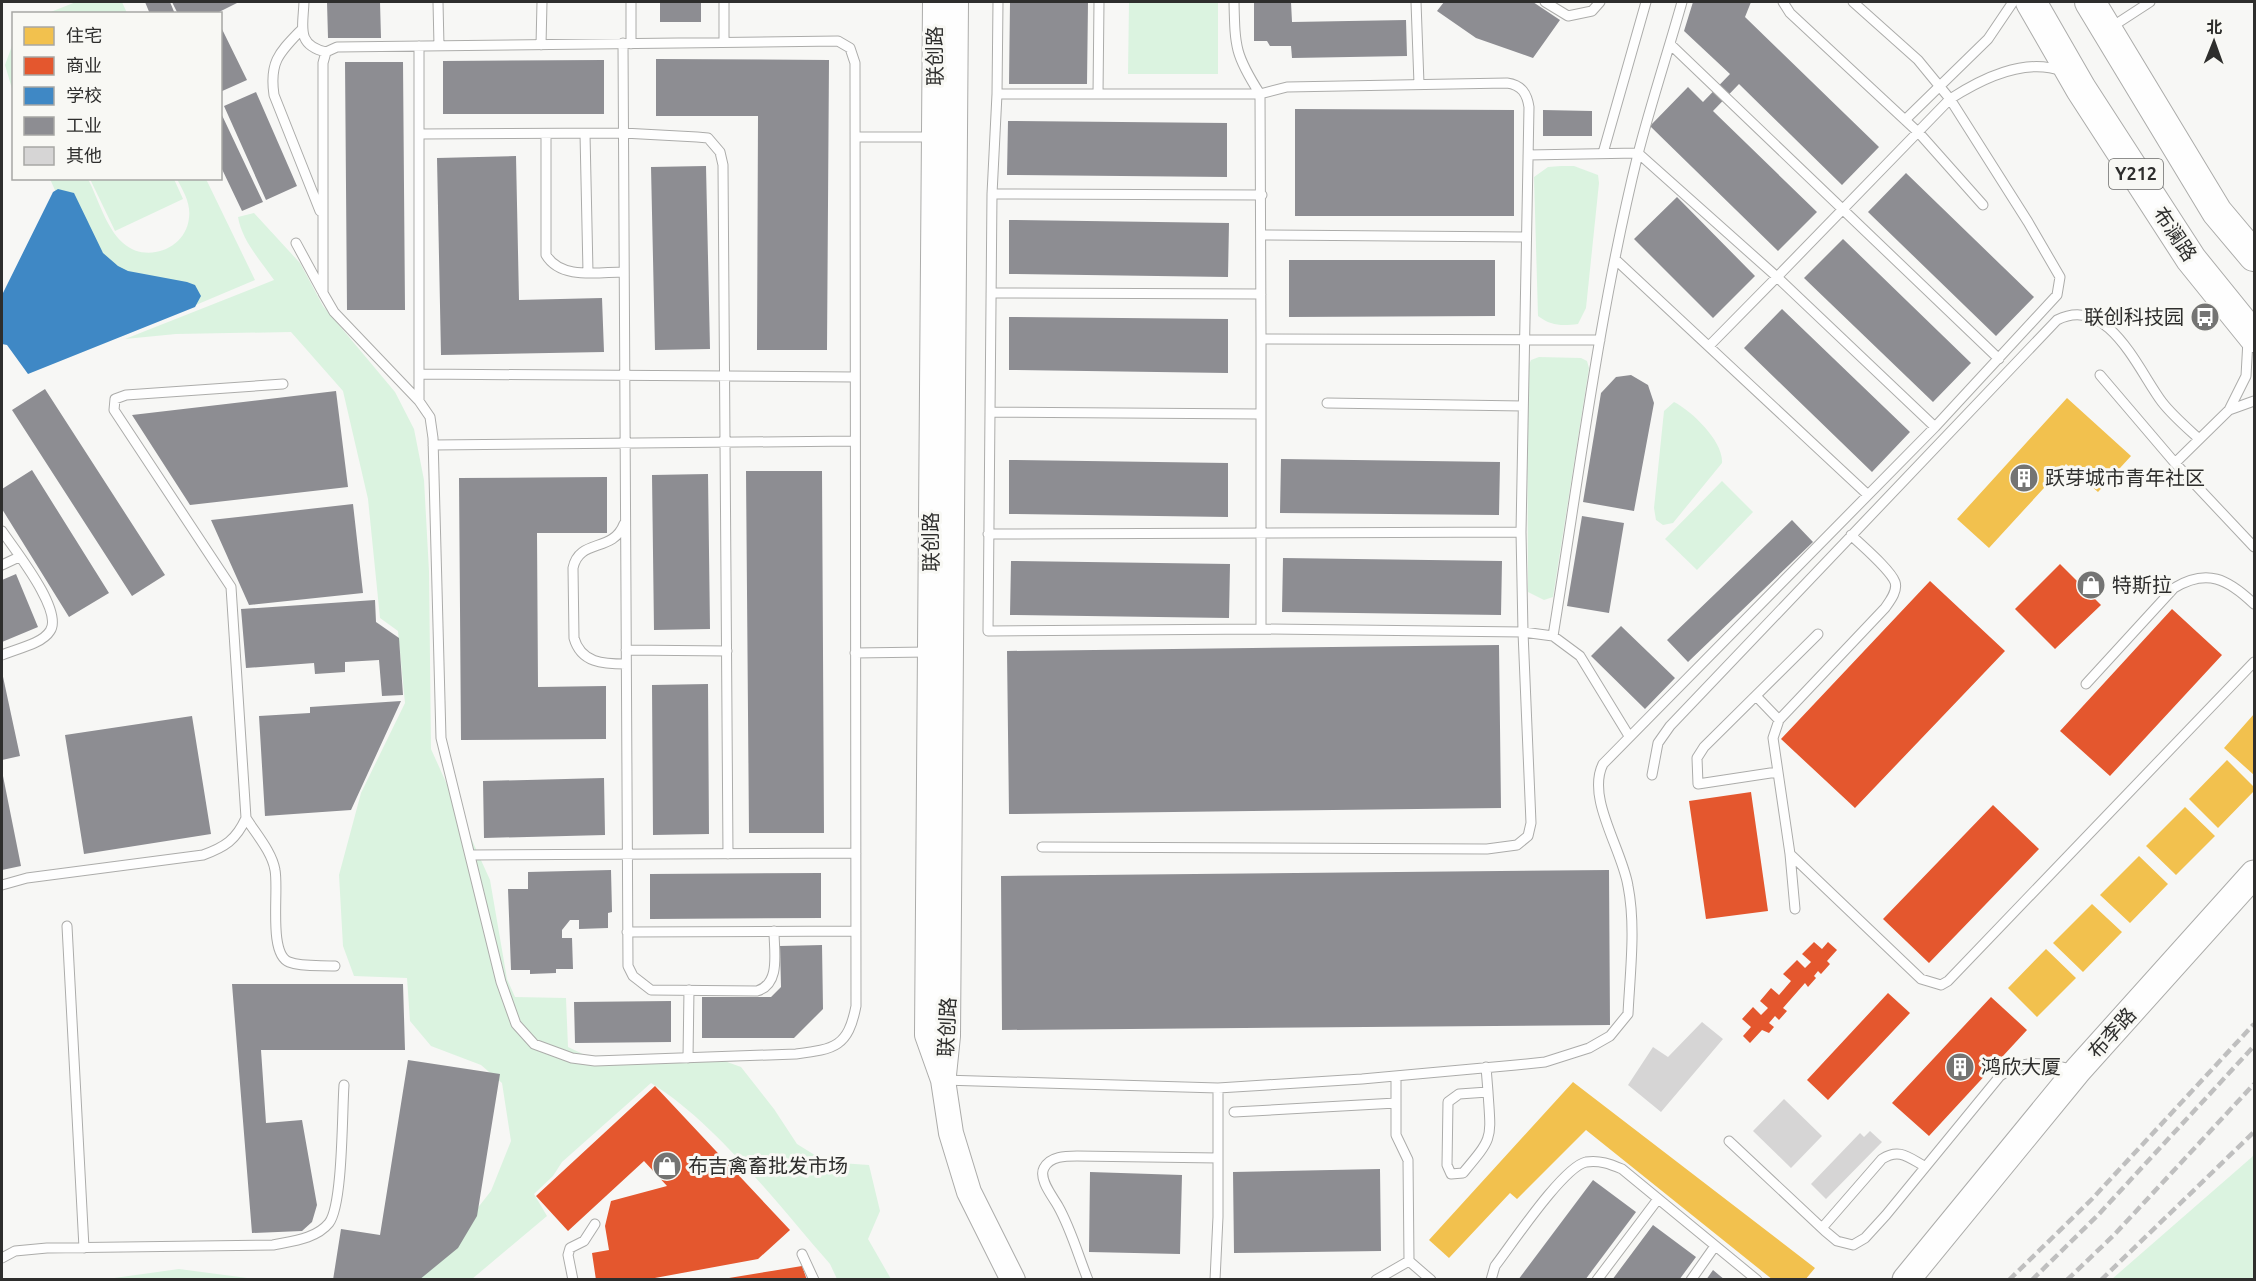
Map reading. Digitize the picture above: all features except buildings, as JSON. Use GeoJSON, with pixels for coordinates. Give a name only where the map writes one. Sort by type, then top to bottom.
{"type":"FeatureCollection","features":[{"type":"Feature","properties":{"kind":"main road","name":"布澜路"},"geometry":{"type":"LineString","coordinates":[[2031,2],[2074,75],[2191,259],[2251,333]]}},
{"type":"Feature","properties":{"kind":"main road","name":"Y212"},"geometry":{"type":"LineString","coordinates":[[2090,2],[2217,212],[2254,256]]}},
{"type":"Feature","properties":{"kind":"main road","name":"布李路"},"geometry":{"type":"LineString","coordinates":[[1906,1280],[2078,1070],[2254,874]]}},
{"type":"Feature","properties":{"kind":"street","name":"联创路"},"geometry":{"type":"LineString","coordinates":[[935,2],[934,137],[940,652]]}},
{"type":"Feature","properties":{"kind":"street","name":"联创路"},"geometry":{"type":"LineString","coordinates":[[956,2],[940,652],[927,1035],[943,1080],[951,1133],[969,1192],[1013,1280]]}},
{"type":"Feature","properties":{"kind":"lane"},"geometry":{"type":"LineString","coordinates":[[296,243],[334,312],[420,401],[430,417],[433,445],[441,738],[501,982],[516,1024],[522,1034],[534,1044],[572,1058],[595,1061],[796,1054],[821,1051],[839,1042],[852,1029],[856,1006],[856,137],[855,63],[850,48],[838,41],[337,47],[326,52],[310,46],[304,39],[302,29],[304,2]]}},
{"type":"Feature","properties":{"kind":"lane"},"geometry":{"type":"LineString","coordinates":[[438,2],[439,46]]}},
{"type":"Feature","properties":{"kind":"lane"},"geometry":{"type":"LineString","coordinates":[[541,45],[542,2]]}},
{"type":"Feature","properties":{"kind":"lane"},"geometry":{"type":"LineString","coordinates":[[631,2],[623,133],[628,966],[641,984],[651,990],[757,991],[764,989],[774,976],[774,931]]}},
{"type":"Feature","properties":{"kind":"lane"},"geometry":{"type":"LineString","coordinates":[[724,2],[724,42]]}},
{"type":"Feature","properties":{"kind":"lane"},"geometry":{"type":"LineString","coordinates":[[998,2],[997,94],[992,194],[988,632],[1261,629],[1523,632],[1553,636],[1584,662],[1629,736]]}},
{"type":"Feature","properties":{"kind":"lane"},"geometry":{"type":"LineString","coordinates":[[1098,94],[1099,2]]}},
{"type":"Feature","properties":{"kind":"lane"},"geometry":{"type":"LineString","coordinates":[[1234,2],[1235,46],[1244,69],[1260,94],[1262,195],[1261,629]]}},
{"type":"Feature","properties":{"kind":"lane"},"geometry":{"type":"LineString","coordinates":[[1416,2],[1419,84]]}},
{"type":"Feature","properties":{"kind":"lane"},"geometry":{"type":"LineString","coordinates":[[1545,2],[1568,16],[1592,11],[1600,2]]}},
{"type":"Feature","properties":{"kind":"lane"},"geometry":{"type":"LineString","coordinates":[[1602,153],[1646,2]]}},
{"type":"Feature","properties":{"kind":"lane"},"geometry":{"type":"LineString","coordinates":[[1553,636],[1600,340],[1616,260],[1638,153],[1682,2]]}},
{"type":"Feature","properties":{"kind":"lane"},"geometry":{"type":"LineString","coordinates":[[1783,2],[1790,13],[1919,133],[1983,205]]}},
{"type":"Feature","properties":{"kind":"lane"},"geometry":{"type":"LineString","coordinates":[[943,1080],[1218,1088],[1396,1076],[1545,1062],[1589,1048],[1610,1036],[1628,1014],[1631,912],[1629,886],[1597,793],[1597,776],[1603,764],[1935,427],[2057,295],[2060,277],[1950,99],[1918,60],[1853,2]]}},
{"type":"Feature","properties":{"kind":"lane"},"geometry":{"type":"LineString","coordinates":[[1905,120],[1939,85],[1964,65],[1988,39],[2013,2]]}},
{"type":"Feature","properties":{"kind":"lane"},"geometry":{"type":"LineString","coordinates":[[2106,31],[2150,2]]}},
{"type":"Feature","properties":{"kind":"lane"},"geometry":{"type":"LineString","coordinates":[[302,29],[280,53],[273,65],[272,79],[274,95],[322,218]]}},
{"type":"Feature","properties":{"kind":"lane"},"geometry":{"type":"LineString","coordinates":[[1670,44],[1845,209],[1999,359]]}},
{"type":"Feature","properties":{"kind":"lane"},"geometry":{"type":"LineString","coordinates":[[419,46],[420,401]]}},
{"type":"Feature","properties":{"kind":"lane"},"geometry":{"type":"LineString","coordinates":[[323,293],[323,63],[326,52]]}},
{"type":"Feature","properties":{"kind":"lane"},"geometry":{"type":"LineString","coordinates":[[1709,346],[1950,99],[1978,81],[2028,67],[2055,68],[2074,75]]}},
{"type":"Feature","properties":{"kind":"lane"},"geometry":{"type":"LineString","coordinates":[[997,94],[1260,94],[1287,87],[1516,84],[1527,96],[1529,107],[1521,532],[1531,823],[1528,836],[1517,845],[1487,849],[1042,847]]}},
{"type":"Feature","properties":{"kind":"lane"},"geometry":{"type":"LineString","coordinates":[[419,134],[623,133],[708,138],[720,152],[723,165],[728,854]]}},
{"type":"Feature","properties":{"kind":"lane"},"geometry":{"type":"LineString","coordinates":[[546,134],[546,255],[551,264],[561,270],[624,272]]}},
{"type":"Feature","properties":{"kind":"lane"},"geometry":{"type":"LineString","coordinates":[[585,134],[588,272]]}},
{"type":"Feature","properties":{"kind":"lane"},"geometry":{"type":"LineString","coordinates":[[856,137],[934,137]]}},
{"type":"Feature","properties":{"kind":"lane"},"geometry":{"type":"LineString","coordinates":[[1528,155],[1638,153],[1777,277],[1935,427]]}},
{"type":"Feature","properties":{"kind":"lane"},"geometry":{"type":"LineString","coordinates":[[992,194],[1262,195]]}},
{"type":"Feature","properties":{"kind":"lane"},"geometry":{"type":"LineString","coordinates":[[1262,235],[1525,237]]}},
{"type":"Feature","properties":{"kind":"lane"},"geometry":{"type":"LineString","coordinates":[[1616,260],[1868,495]]}},
{"type":"Feature","properties":{"kind":"lane"},"geometry":{"type":"LineString","coordinates":[[991,293],[1261,294]]}},
{"type":"Feature","properties":{"kind":"lane"},"geometry":{"type":"LineString","coordinates":[[1652,775],[1658,743],[1670,726],[2046,330],[2065,316],[2095,317],[2109,326],[2164,404],[2198,438]]}},
{"type":"Feature","properties":{"kind":"lane"},"geometry":{"type":"LineString","coordinates":[[2175,463],[2229,410],[2246,376],[2251,333]]}},
{"type":"Feature","properties":{"kind":"lane"},"geometry":{"type":"LineString","coordinates":[[1261,339],[1600,340]]}},
{"type":"Feature","properties":{"kind":"lane"},"geometry":{"type":"LineString","coordinates":[[419,374],[855,377]]}},
{"type":"Feature","properties":{"kind":"lane"},"geometry":{"type":"LineString","coordinates":[[2100,375],[2175,463],[2254,547]]}},
{"type":"Feature","properties":{"kind":"lane"},"geometry":{"type":"LineString","coordinates":[[2,885],[27,878],[202,855],[224,848],[239,835],[246,818],[231,587],[114,410],[114,404],[115,399],[126,395],[283,384]]}},
{"type":"Feature","properties":{"kind":"lane"},"geometry":{"type":"LineString","coordinates":[[2229,410],[2254,401]]}},
{"type":"Feature","properties":{"kind":"lane"},"geometry":{"type":"LineString","coordinates":[[1326,403],[1522,406]]}},
{"type":"Feature","properties":{"kind":"lane"},"geometry":{"type":"LineString","coordinates":[[990,412],[1260,414]]}},
{"type":"Feature","properties":{"kind":"lane"},"geometry":{"type":"LineString","coordinates":[[433,445],[855,441]]}},
{"type":"Feature","properties":{"kind":"lane"},"geometry":{"type":"LineString","coordinates":[[625,522],[621,532],[614,540],[580,551],[575,558],[573,568],[574,638],[577,647],[594,662],[626,664]]}},
{"type":"Feature","properties":{"kind":"lane"},"geometry":{"type":"LineString","coordinates":[[2,531],[48,602],[54,621],[51,630],[44,637],[2,655]]}},
{"type":"Feature","properties":{"kind":"lane"},"geometry":{"type":"LineString","coordinates":[[988,534],[1521,532]]}},
{"type":"Feature","properties":{"kind":"lane"},"geometry":{"type":"LineString","coordinates":[[1795,909],[1790,854],[1773,738],[1779,720],[1892,599],[1894,581],[1851,535]]}},
{"type":"Feature","properties":{"kind":"lane"},"geometry":{"type":"LineString","coordinates":[[2,565],[19,557]]}},
{"type":"Feature","properties":{"kind":"lane"},"geometry":{"type":"LineString","coordinates":[[2086,684],[2174,588],[2185,581],[2197,576],[2211,577],[2228,584],[2254,604]]}},
{"type":"Feature","properties":{"kind":"lane"},"geometry":{"type":"LineString","coordinates":[[1777,772],[1698,784],[1697,758],[1704,747],[1818,634]]}},
{"type":"Feature","properties":{"kind":"lane"},"geometry":{"type":"LineString","coordinates":[[626,650],[727,651]]}},
{"type":"Feature","properties":{"kind":"lane"},"geometry":{"type":"LineString","coordinates":[[855,653],[940,652]]}},
{"type":"Feature","properties":{"kind":"lane"},"geometry":{"type":"LineString","coordinates":[[1790,854],[1912,971],[1930,984],[1941,985],[1948,981],[2254,662]]}},
{"type":"Feature","properties":{"kind":"lane"},"geometry":{"type":"LineString","coordinates":[[1756,696],[1779,720]]}},
{"type":"Feature","properties":{"kind":"lane"},"geometry":{"type":"LineString","coordinates":[[246,818],[269,855],[275,870],[277,944],[280,957],[300,965],[335,966]]}},
{"type":"Feature","properties":{"kind":"lane"},"geometry":{"type":"LineString","coordinates":[[470,855],[856,853]]}},
{"type":"Feature","properties":{"kind":"lane"},"geometry":{"type":"LineString","coordinates":[[67,926],[84,1248]]}},
{"type":"Feature","properties":{"kind":"lane"},"geometry":{"type":"LineString","coordinates":[[627,932],[856,932]]}},
{"type":"Feature","properties":{"kind":"lane"},"geometry":{"type":"LineString","coordinates":[[688,1058],[689,990]]}},
{"type":"Feature","properties":{"kind":"lane"},"geometry":{"type":"LineString","coordinates":[[1729,1141],[1822,1228],[1845,1245],[1859,1243],[1886,1215],[2000,1076],[2012,1067],[2025,1063],[2078,1070]]}},
{"type":"Feature","properties":{"kind":"lane"},"geometry":{"type":"LineString","coordinates":[[1486,1067],[1488,1092],[1490,1127],[1488,1143],[1462,1173],[1451,1174],[1447,1165],[1448,1102],[1459,1094],[1488,1092]]}},
{"type":"Feature","properties":{"kind":"lane"},"geometry":{"type":"LineString","coordinates":[[1396,1076],[1396,1135],[1408,1160],[1409,1261],[1431,1280]]}},
{"type":"Feature","properties":{"kind":"lane"},"geometry":{"type":"LineString","coordinates":[[2,1258],[15,1251],[273,1245],[309,1237],[329,1223],[337,1203],[344,1085]]}},
{"type":"Feature","properties":{"kind":"lane"},"geometry":{"type":"LineString","coordinates":[[1215,1280],[1218,1088]]}},
{"type":"Feature","properties":{"kind":"lane"},"geometry":{"type":"LineString","coordinates":[[1234,1112],[1396,1103]]}},
{"type":"Feature","properties":{"kind":"lane"},"geometry":{"type":"LineString","coordinates":[[1822,1228],[1882,1159],[1892,1153],[1900,1152],[1924,1167]]}},
{"type":"Feature","properties":{"kind":"lane"},"geometry":{"type":"LineString","coordinates":[[1088,1280],[1063,1215],[1042,1177],[1044,1168],[1061,1156],[1218,1158]]}},
{"type":"Feature","properties":{"kind":"lane"},"geometry":{"type":"LineString","coordinates":[[1491,1280],[1496,1266],[1568,1172],[1585,1162],[1606,1162],[1622,1169],[1757,1280]]}},
{"type":"Feature","properties":{"kind":"lane"},"geometry":{"type":"LineString","coordinates":[[1597,1280],[1658,1199]]}},
{"type":"Feature","properties":{"kind":"lane"},"geometry":{"type":"LineString","coordinates":[[573,1280],[568,1255],[570,1248],[584,1241],[595,1224]]}},
{"type":"Feature","properties":{"kind":"lane"},"geometry":{"type":"LineString","coordinates":[[1691,1280],[1715,1246]]}},
{"type":"Feature","properties":{"kind":"lane"},"geometry":{"type":"LineString","coordinates":[[802,1254],[814,1280]]}},
{"type":"Feature","properties":{"kind":"lane"},"geometry":{"type":"LineString","coordinates":[[1376,1280],[1409,1261]]}},
{"type":"Feature","properties":{"kind":"green space"},"geometry":{"type":"Polygon","coordinates":[[[76,2],[122,2],[127,12],[51,12],[76,2]]]}},
{"type":"Feature","properties":{"kind":"green space"},"geometry":{"type":"Polygon","coordinates":[[[1129,2],[1218,2],[1218,74],[1128,74],[1129,2]]]}},
{"type":"Feature","properties":{"kind":"green space"},"geometry":{"type":"Polygon","coordinates":[[[12,46],[12,89],[5,65],[12,46]]]}},
{"type":"Feature","properties":{"kind":"green space"},"geometry":{"type":"Polygon","coordinates":[[[1574,166],[1598,175],[1599,183],[1586,308],[1578,324],[1567,325],[1552,323],[1538,316],[1534,177],[1548,167],[1574,166]]]}},
{"type":"Feature","properties":{"kind":"green space"},"geometry":{"type":"Polygon","coordinates":[[[50,180],[88,180],[117,237],[132,249],[153,252],[173,245],[186,229],[189,207],[178,180],[206,180],[255,280],[120,337],[50,180]]]}},
{"type":"Feature","properties":{"kind":"green space"},"geometry":{"type":"Polygon","coordinates":[[[90,180],[174,180],[183,199],[115,231],[90,180]]]}},
{"type":"Feature","properties":{"kind":"green space"},"geometry":{"type":"Polygon","coordinates":[[[254,213],[300,263],[323,306],[395,392],[414,429],[424,480],[429,571],[431,749],[490,880],[507,979],[515,997],[566,998],[568,1047],[587,1056],[705,1054],[741,1067],[774,1109],[797,1144],[826,1162],[869,1165],[880,1211],[868,1239],[891,1279],[837,1279],[830,1264],[746,1167],[699,1120],[651,1083],[562,1162],[553,1176],[534,1194],[547,1216],[472,1279],[412,1279],[450,1243],[491,1191],[511,1141],[502,1083],[481,1065],[431,1046],[410,1021],[407,978],[354,976],[343,946],[339,875],[361,793],[405,703],[398,631],[380,618],[368,499],[343,391],[291,332],[176,334],[125,339],[274,280],[240,226],[238,217],[254,213]]]}},
{"type":"Feature","properties":{"kind":"green space"},"geometry":{"type":"Polygon","coordinates":[[[1539,357],[1581,358],[1587,361],[1589,368],[1553,597],[1544,600],[1528,592],[1527,369],[1531,360],[1539,357]]]}},
{"type":"Feature","properties":{"kind":"green space"},"geometry":{"type":"Polygon","coordinates":[[[1674,402],[1706,428],[1718,446],[1722,463],[1673,523],[1663,525],[1656,520],[1654,508],[1664,411],[1674,402]]]}},
{"type":"Feature","properties":{"kind":"green space"},"geometry":{"type":"Polygon","coordinates":[[[1722,481],[1753,512],[1697,570],[1665,539],[1722,481]]]}},
{"type":"Feature","properties":{"kind":"green space"},"geometry":{"type":"Polygon","coordinates":[[[2254,1154],[2254,1279],[2112,1279],[2252,1157],[2254,1154]]]}},
{"type":"Feature","properties":{"kind":"green space"},"geometry":{"type":"Polygon","coordinates":[[[179,1269],[255,1279],[107,1279],[179,1269]]]}},
{"type":"Feature","properties":{"kind":"railway"},"geometry":{"type":"LineString","coordinates":[[2009,1280],[2092,1199],[2254,1024]]}},
{"type":"Feature","properties":{"kind":"railway"},"geometry":{"type":"LineString","coordinates":[[2032,1280],[2099,1214],[2254,1046]]}},
{"type":"Feature","properties":{"kind":"railway"},"geometry":{"type":"LineString","coordinates":[[2067,1280],[2114,1235],[2254,1084]]}},
{"type":"Feature","properties":{"kind":"railway"},"geometry":{"type":"LineString","coordinates":[[2101,1280],[2254,1132]]}},
{"type":"Feature","properties":{"kind":"place","name":"联创科技园"},"geometry":{"type":"Point","coordinates":[2205,317]}},
{"type":"Feature","properties":{"kind":"place","name":"跃芽城市青年社区"},"geometry":{"type":"Point","coordinates":[2024,478]}},
{"type":"Feature","properties":{"kind":"place","name":"特斯拉"},"geometry":{"type":"Point","coordinates":[2091,585]}},
{"type":"Feature","properties":{"kind":"place","name":"鸿欣大厦"},"geometry":{"type":"Point","coordinates":[1960,1067]}},
{"type":"Feature","properties":{"kind":"place","name":"布吉禽畜批发市场"},"geometry":{"type":"Point","coordinates":[667,1166]}}]}
